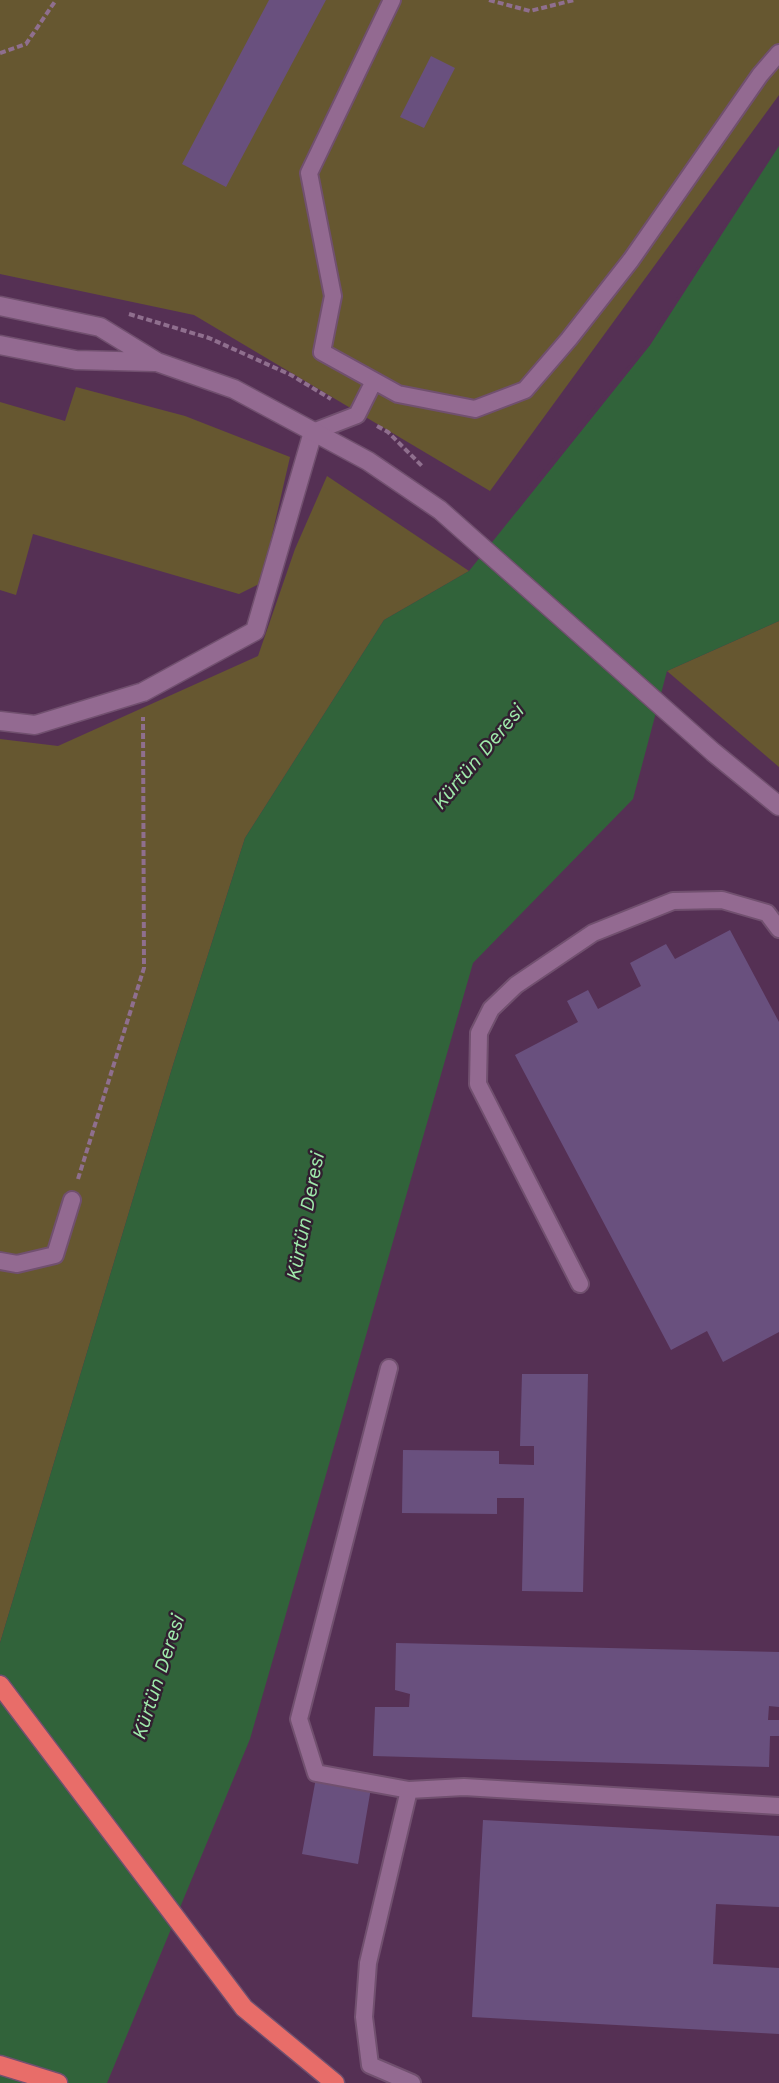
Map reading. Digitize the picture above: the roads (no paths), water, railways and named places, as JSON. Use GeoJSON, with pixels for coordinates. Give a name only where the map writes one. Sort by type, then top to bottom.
{"type":"FeatureCollection","features":[{"type":"Feature","properties":{"kind":"highway"},"geometry":{"type":"LineString","coordinates":[[4,1689],[244,2008],[335,2083]]}},
{"type":"Feature","properties":{"kind":"highway"},"geometry":{"type":"LineString","coordinates":[[0,2065],[58,2083]]}},
{"type":"Feature","properties":{"kind":"main road"},"geometry":{"type":"LineString","coordinates":[[0,306],[100,327],[157,362],[234,389],[368,461],[440,510],[713,752],[779,806]]}},
{"type":"Feature","properties":{"kind":"main road"},"geometry":{"type":"LineString","coordinates":[[0,345],[76,360],[157,362]]}},
{"type":"Feature","properties":{"kind":"main road"},"geometry":{"type":"LineString","coordinates":[[0,721],[35,725],[143,692],[255,631],[313,432]]}},
{"type":"Feature","properties":{"kind":"lane"},"geometry":{"type":"LineString","coordinates":[[392,0],[309,173],[333,296],[322,352],[398,394],[475,409],[525,390],[569,339],[630,260],[779,53]]}},
{"type":"Feature","properties":{"kind":"lane"},"geometry":{"type":"LineString","coordinates":[[313,432],[357,415],[374,381]]}},
{"type":"Feature","properties":{"kind":"lane"},"geometry":{"type":"LineString","coordinates":[[580,1284],[478,1084],[479,1034],[491,1009],[516,984],[593,933],[673,901],[722,900],[767,913],[779,929]]}},
{"type":"Feature","properties":{"kind":"lane"},"geometry":{"type":"LineString","coordinates":[[0,1261],[17,1264],[55,1255],[72,1200]]}},
{"type":"Feature","properties":{"kind":"lane"},"geometry":{"type":"LineString","coordinates":[[389,1368],[299,1719],[316,1773],[409,1790],[464,1787],[779,1806]]}},
{"type":"Feature","properties":{"kind":"lane"},"geometry":{"type":"LineString","coordinates":[[409,1790],[368,1963],[364,2017],[370,2065],[411,2083]]}},
{"type":"Feature","properties":{"kind":"water","name":"Kürtün Deresi"},"geometry":{"type":"Polygon","coordinates":[[[779,146],[779,621],[667,671],[633,799],[473,963],[250,1739],[107,2083],[0,2083],[0,1643],[173,1065],[245,838],[384,620],[469,571],[650,345],[779,146]]]}}]}
